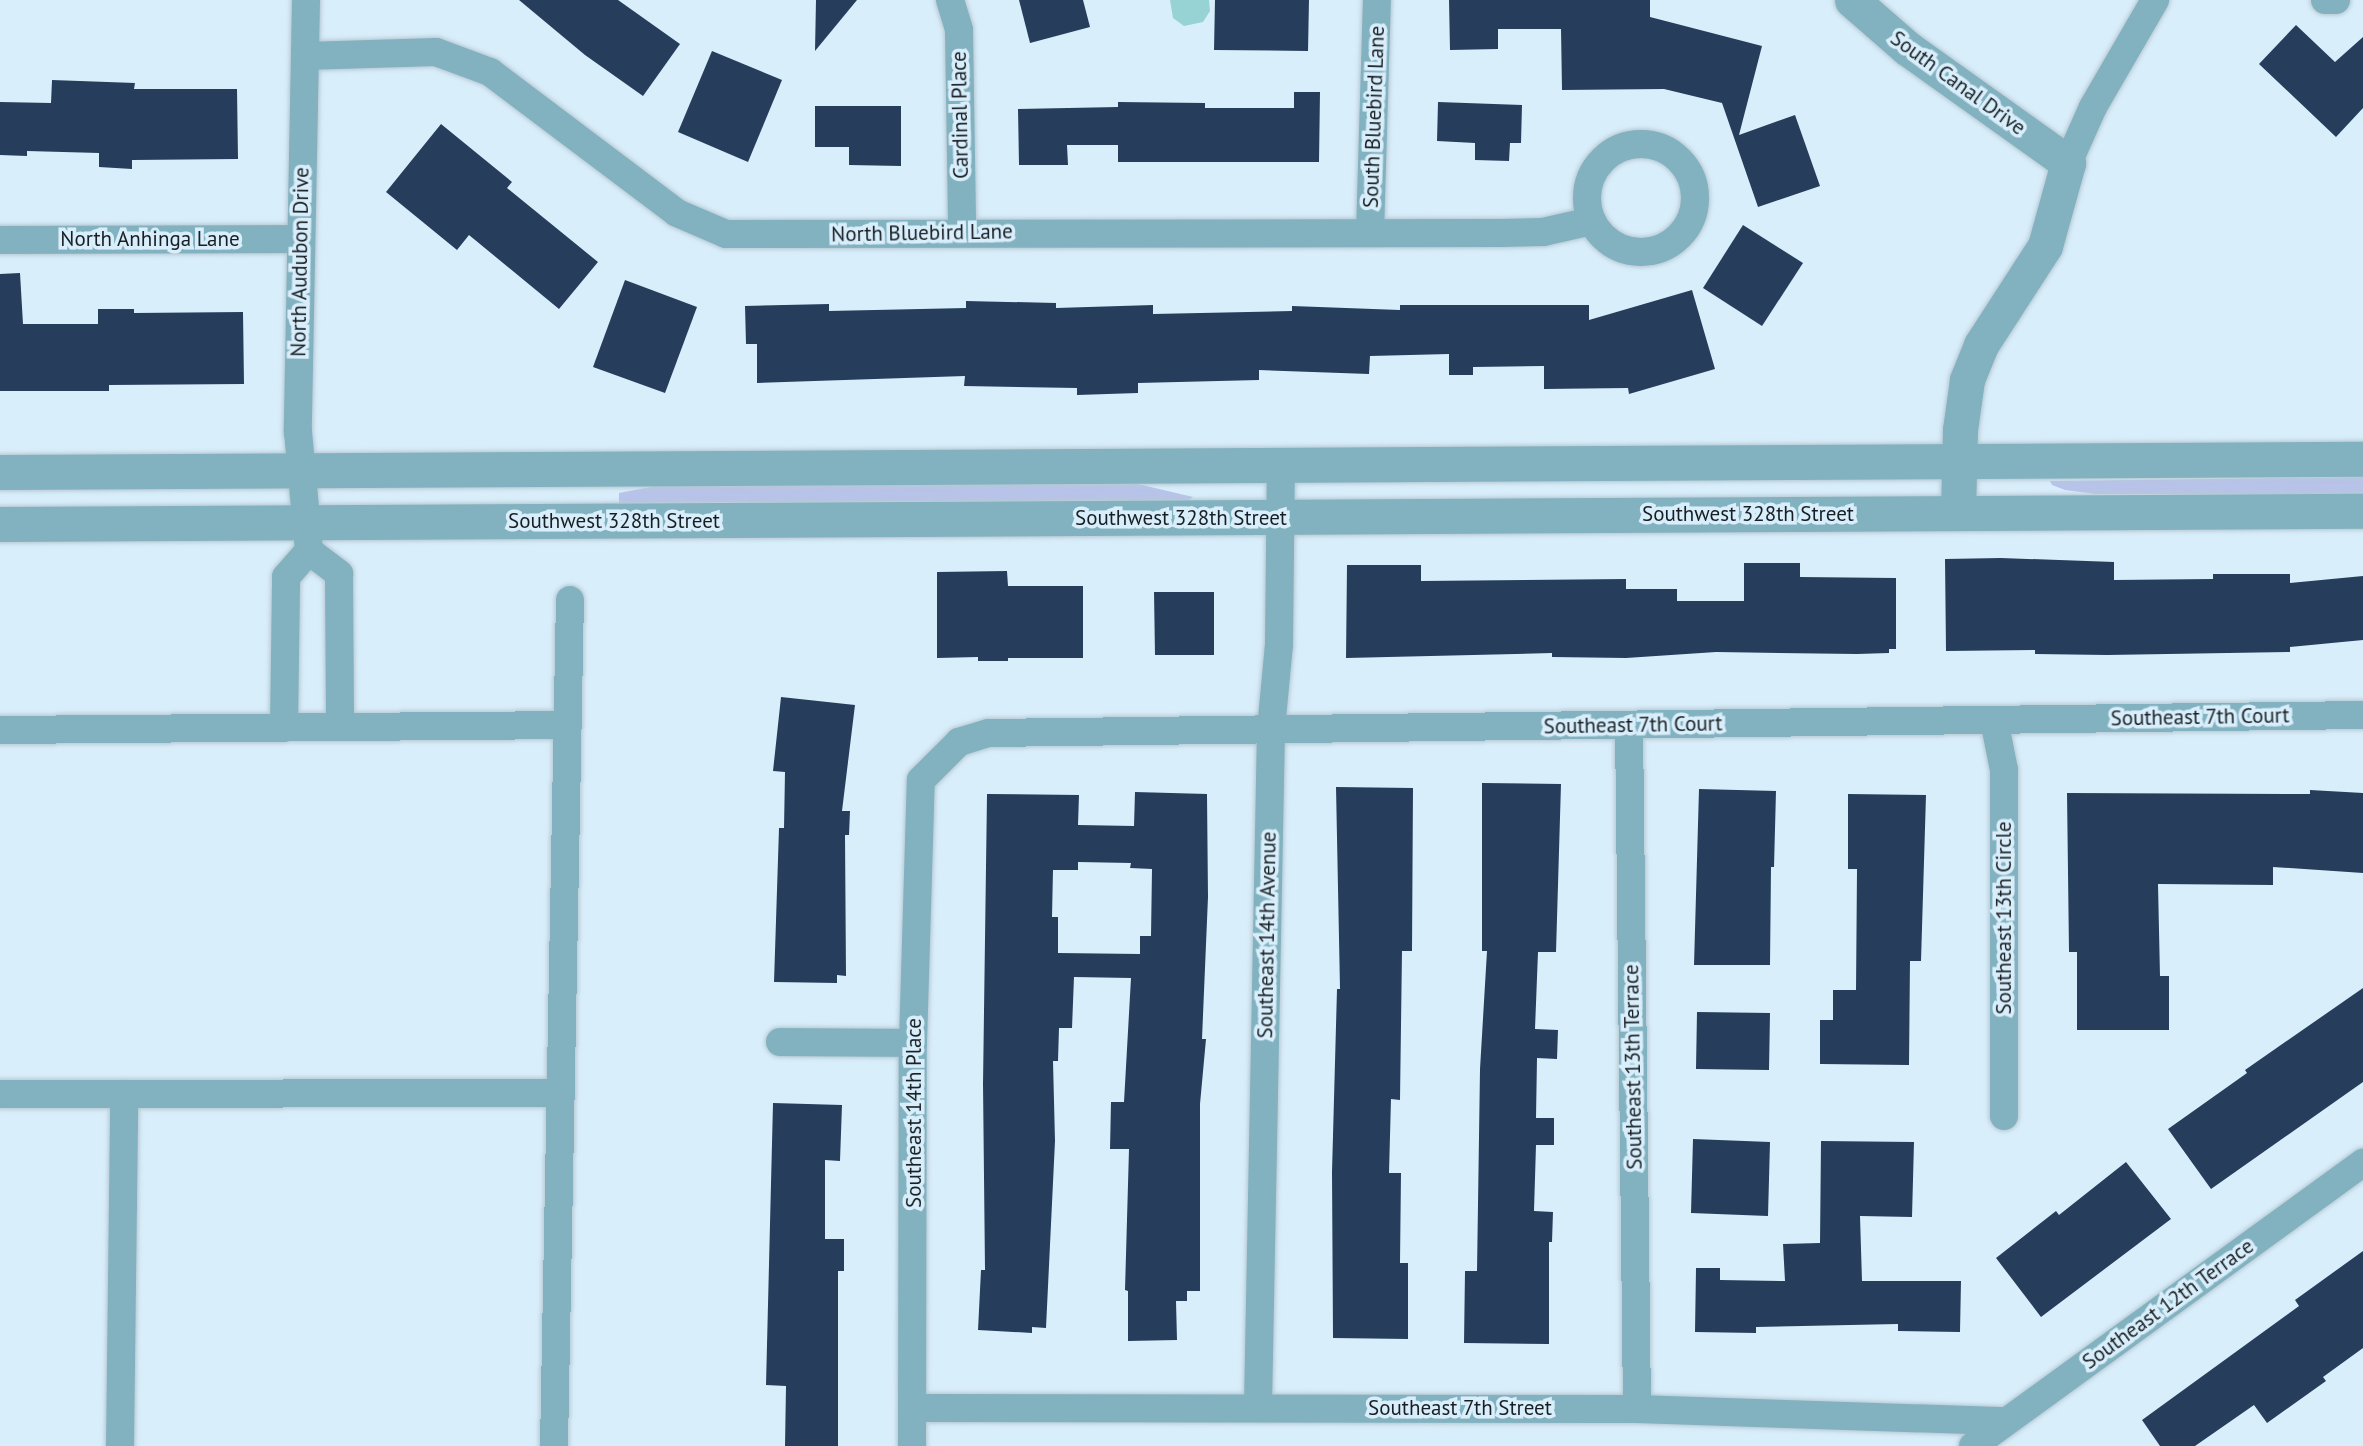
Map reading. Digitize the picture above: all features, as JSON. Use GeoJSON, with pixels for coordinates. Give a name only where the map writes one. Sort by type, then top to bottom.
{"type":"FeatureCollection","features":[{"type":"Feature","properties":{"kind":"street","name":"North Audubon Drive"},"geometry":{"type":"LineString","coordinates":[[306,0],[298,416],[308,537]]}},
{"type":"Feature","properties":{"kind":"street","name":"Cardinal Place"},"geometry":{"type":"LineString","coordinates":[[950,0],[959,30],[962,231]]}},
{"type":"Feature","properties":{"kind":"street","name":"South Bluebird Lane"},"geometry":{"type":"LineString","coordinates":[[1370,233],[1377,0]]}},
{"type":"Feature","properties":{"kind":"street","name":"South Canal Drive"},"geometry":{"type":"LineString","coordinates":[[1852,0],[1907,48],[2068,163]]}},
{"type":"Feature","properties":{"kind":"street"},"geometry":{"type":"LineString","coordinates":[[1958,513],[1958,461],[1963,405],[1972,366],[1981,345],[2045,246],[2068,163],[2092,107],[2155,0]]}},
{"type":"Feature","properties":{"kind":"street"},"geometry":{"type":"LineString","coordinates":[[2325,0],[2336,0]]}},
{"type":"Feature","properties":{"kind":"street","name":"North Bluebird Lane"},"geometry":{"type":"LineString","coordinates":[[305,56],[436,52],[490,72],[677,213],[726,234],[962,231],[1543,232],[1592,221]]}},
{"type":"Feature","properties":{"kind":"street","name":"North Anhinga Lane"},"geometry":{"type":"LineString","coordinates":[[0,240],[300,239]]}},
{"type":"Feature","properties":{"kind":"street"},"geometry":{"type":"LineString","coordinates":[[0,472],[2363,459]]}},
{"type":"Feature","properties":{"kind":"street","name":"Southeast 14th Avenue"},"geometry":{"type":"LineString","coordinates":[[1258,1406],[1271,729],[1279,645],[1280,465]]}},
{"type":"Feature","properties":{"kind":"street","name":"Southwest 328th Street"},"geometry":{"type":"LineString","coordinates":[[0,524],[308,537],[1280,518],[2363,511]]}},
{"type":"Feature","properties":{"kind":"street"},"geometry":{"type":"LineString","coordinates":[[284,728],[286,577],[308,537],[339,574],[340,727]]}},
{"type":"Feature","properties":{"kind":"street"},"geometry":{"type":"LineString","coordinates":[[554,1446],[570,600]]}},
{"type":"Feature","properties":{"kind":"street","name":"Southeast 7th Court"},"geometry":{"type":"LineString","coordinates":[[921,780],[959,742],[989,733],[2363,715]]}},
{"type":"Feature","properties":{"kind":"street","name":"Southeast 13th Circle"},"geometry":{"type":"LineString","coordinates":[[1994,720],[2004,770],[2004,1116]]}},
{"type":"Feature","properties":{"kind":"street"},"geometry":{"type":"LineString","coordinates":[[0,730],[568,725]]}},
{"type":"Feature","properties":{"kind":"street","name":"Southeast 13th Terrace"},"geometry":{"type":"LineString","coordinates":[[1629,725],[1637,1409]]}},
{"type":"Feature","properties":{"kind":"street","name":"Southeast 14th Place"},"geometry":{"type":"LineString","coordinates":[[912,1446],[913,1043],[921,780]]}},
{"type":"Feature","properties":{"kind":"street"},"geometry":{"type":"LineString","coordinates":[[780,1042],[913,1043]]}},
{"type":"Feature","properties":{"kind":"street"},"geometry":{"type":"LineString","coordinates":[[0,1094],[561,1093]]}},
{"type":"Feature","properties":{"kind":"street"},"geometry":{"type":"LineString","coordinates":[[120,1446],[124,1094]]}},
{"type":"Feature","properties":{"kind":"street","name":"Southeast 12th Terrace"},"geometry":{"type":"LineString","coordinates":[[1973,1446],[2363,1163]]}},
{"type":"Feature","properties":{"kind":"street","name":"Southeast 7th Street"},"geometry":{"type":"LineString","coordinates":[[913,1408],[1258,1406],[1637,1409],[2006,1421]]}},
{"type":"Feature","properties":{"kind":"shaded area"},"geometry":{"type":"Polygon","coordinates":[[[1170,0],[1209,0],[1210,11],[1203,22],[1184,26],[1173,18],[1170,0]]]}},
{"type":"Feature","properties":{"kind":"shaded area"},"geometry":{"type":"Polygon","coordinates":[[[2363,477],[2363,494],[2095,494],[2065,490],[2052,485],[2050,481],[2363,477]]]}},
{"type":"Feature","properties":{"kind":"shaded area"},"geometry":{"type":"Polygon","coordinates":[[[1138,484],[1193,497],[1189,500],[619,503],[619,493],[656,486],[1138,484]]]}},
{"type":"Feature","properties":{"kind":"building"},"geometry":{"type":"Polygon","coordinates":[[[519,0],[618,0],[680,44],[643,96],[585,55],[519,0]]]}},
{"type":"Feature","properties":{"kind":"building"},"geometry":{"type":"Polygon","coordinates":[[[816,0],[857,0],[815,51],[816,0]]]}},
{"type":"Feature","properties":{"kind":"building"},"geometry":{"type":"Polygon","coordinates":[[[1019,0],[1083,0],[1090,27],[1030,43],[1019,0]]]}},
{"type":"Feature","properties":{"kind":"building"},"geometry":{"type":"Polygon","coordinates":[[[1215,0],[1309,0],[1308,51],[1214,50],[1215,0]]]}},
{"type":"Feature","properties":{"kind":"building"},"geometry":{"type":"Polygon","coordinates":[[[1449,0],[1650,0],[1650,17],[1762,46],[1739,135],[1795,115],[1820,186],[1758,207],[1722,103],[1664,89],[1562,90],[1561,29],[1498,29],[1498,49],[1450,50],[1449,0]]]}},
{"type":"Feature","properties":{"kind":"building"},"geometry":{"type":"Polygon","coordinates":[[[2296,25],[2335,62],[2363,37],[2363,108],[2336,137],[2259,64],[2296,25]]]}},
{"type":"Feature","properties":{"kind":"building"},"geometry":{"type":"Polygon","coordinates":[[[712,51],[782,80],[748,162],[678,132],[712,51]]]}},
{"type":"Feature","properties":{"kind":"building"},"geometry":{"type":"Polygon","coordinates":[[[52,80],[135,83],[134,89],[237,89],[238,159],[132,160],[132,169],[99,167],[99,153],[27,151],[27,156],[0,155],[0,102],[51,103],[52,80]]]}},
{"type":"Feature","properties":{"kind":"building"},"geometry":{"type":"Polygon","coordinates":[[[1294,92],[1320,92],[1319,162],[1118,162],[1118,145],[1067,145],[1068,165],[1019,165],[1018,109],[1118,107],[1118,102],[1205,103],[1205,108],[1294,108],[1294,92]]]}},
{"type":"Feature","properties":{"kind":"building"},"geometry":{"type":"Polygon","coordinates":[[[1438,102],[1522,105],[1521,143],[1510,143],[1509,161],[1475,160],[1475,143],[1437,141],[1438,102]]]}},
{"type":"Feature","properties":{"kind":"building"},"geometry":{"type":"Polygon","coordinates":[[[815,106],[901,106],[901,166],[849,165],[849,147],[815,147],[815,106]]]}},
{"type":"Feature","properties":{"kind":"building"},"geometry":{"type":"Polygon","coordinates":[[[441,124],[512,182],[507,188],[598,262],[559,309],[469,235],[457,250],[386,192],[441,124]]]}},
{"type":"Feature","properties":{"kind":"building"},"geometry":{"type":"Polygon","coordinates":[[[1743,225],[1803,263],[1762,326],[1703,288],[1743,225]]]}},
{"type":"Feature","properties":{"kind":"building"},"geometry":{"type":"Polygon","coordinates":[[[20,273],[23,324],[98,324],[98,309],[134,309],[134,313],[243,312],[244,384],[109,385],[109,391],[0,391],[0,274],[20,273]]]}},
{"type":"Feature","properties":{"kind":"building"},"geometry":{"type":"Polygon","coordinates":[[[625,280],[697,307],[665,393],[593,367],[625,280]]]}},
{"type":"Feature","properties":{"kind":"building"},"geometry":{"type":"Polygon","coordinates":[[[1692,290],[1715,369],[1629,394],[1628,388],[1544,389],[1544,366],[1473,367],[1473,375],[1449,375],[1449,354],[1370,356],[1369,374],[1259,370],[1259,380],[1138,383],[1138,393],[1077,395],[1077,388],[964,386],[965,376],[757,383],[757,344],[746,344],[745,306],[829,304],[829,311],[966,308],[966,301],[1056,303],[1056,308],[1153,305],[1153,314],[1292,311],[1292,306],[1400,310],[1400,305],[1589,305],[1589,320],[1692,290]]]}},
{"type":"Feature","properties":{"kind":"building"},"geometry":{"type":"Polygon","coordinates":[[[1945,559],[2114,562],[2114,580],[2213,579],[2213,574],[2290,574],[2290,583],[2363,576],[2363,640],[2290,647],[2290,652],[2107,655],[2035,654],[2035,650],[1946,651],[1945,559]]]}},
{"type":"Feature","properties":{"kind":"building"},"geometry":{"type":"Polygon","coordinates":[[[1744,563],[1800,563],[1800,577],[1896,578],[1896,649],[1889,649],[1889,653],[1716,652],[1626,658],[1552,657],[1552,653],[1346,658],[1347,565],[1421,565],[1421,581],[1626,579],[1626,589],[1677,589],[1677,601],[1744,601],[1744,563]]]}},
{"type":"Feature","properties":{"kind":"building"},"geometry":{"type":"Polygon","coordinates":[[[1007,571],[1008,586],[1083,586],[1083,658],[1008,658],[1008,661],[978,661],[978,657],[937,658],[937,572],[1007,571]]]}},
{"type":"Feature","properties":{"kind":"building"},"geometry":{"type":"Polygon","coordinates":[[[1154,592],[1214,592],[1214,655],[1155,655],[1154,592]]]}},
{"type":"Feature","properties":{"kind":"building"},"geometry":{"type":"Polygon","coordinates":[[[781,697],[855,705],[842,811],[850,811],[849,835],[845,835],[846,976],[837,975],[837,983],[774,982],[779,828],[784,828],[785,772],[773,771],[781,697]]]}},
{"type":"Feature","properties":{"kind":"building"},"geometry":{"type":"Polygon","coordinates":[[[1482,783],[1561,784],[1556,952],[1538,952],[1535,1029],[1558,1030],[1557,1059],[1537,1058],[1536,1118],[1554,1118],[1554,1145],[1536,1145],[1534,1211],[1553,1212],[1552,1242],[1549,1242],[1549,1344],[1464,1343],[1465,1271],[1477,1271],[1480,1069],[1487,951],[1482,951],[1482,783]]]}},
{"type":"Feature","properties":{"kind":"building"},"geometry":{"type":"Polygon","coordinates":[[[1336,787],[1413,788],[1412,951],[1402,951],[1400,1100],[1391,1099],[1389,1173],[1401,1173],[1400,1263],[1408,1263],[1408,1339],[1333,1338],[1332,1172],[1337,989],[1340,989],[1336,787]]]}},
{"type":"Feature","properties":{"kind":"building"},"geometry":{"type":"Polygon","coordinates":[[[1699,789],[1776,791],[1774,867],[1771,867],[1770,965],[1694,965],[1699,789]]]}},
{"type":"Feature","properties":{"kind":"building"},"geometry":{"type":"Polygon","coordinates":[[[2310,790],[2363,793],[2363,873],[2273,867],[2273,885],[2158,884],[2160,976],[2169,976],[2169,1030],[2077,1030],[2077,952],[2069,952],[2067,793],[2310,794],[2310,790]]]}},
{"type":"Feature","properties":{"kind":"building"},"geometry":{"type":"Polygon","coordinates":[[[1135,792],[1207,794],[1208,897],[1202,1039],[1206,1039],[1200,1104],[1200,1291],[1187,1291],[1187,1301],[1176,1301],[1177,1340],[1128,1341],[1128,1291],[1125,1290],[1129,1149],[1110,1149],[1111,1102],[1124,1102],[1131,978],[1074,977],[1072,1028],[1059,1028],[1058,1061],[1053,1061],[1055,1141],[1046,1328],[1032,1327],[1032,1333],[978,1330],[981,1270],[985,1270],[983,1084],[987,794],[1079,795],[1078,825],[1134,826],[1135,792]],[[1078,862],[1078,870],[1053,870],[1052,917],[1058,917],[1058,953],[1140,954],[1140,936],[1151,936],[1152,869],[1130,868],[1131,863],[1078,862]]]}},
{"type":"Feature","properties":{"kind":"building"},"geometry":{"type":"Polygon","coordinates":[[[1848,794],[1926,795],[1921,961],[1910,961],[1909,1065],[1820,1064],[1820,1020],[1833,1020],[1833,990],[1856,990],[1857,869],[1848,869],[1848,794]]]}},
{"type":"Feature","properties":{"kind":"building"},"geometry":{"type":"Polygon","coordinates":[[[2363,988],[2363,1082],[2211,1189],[2168,1129],[2247,1073],[2245,1070],[2363,988]]]}},
{"type":"Feature","properties":{"kind":"building"},"geometry":{"type":"Polygon","coordinates":[[[1697,1012],[1770,1013],[1769,1070],[1696,1069],[1697,1012]]]}},
{"type":"Feature","properties":{"kind":"building"},"geometry":{"type":"Polygon","coordinates":[[[773,1103],[842,1105],[840,1161],[825,1160],[825,1239],[844,1239],[844,1271],[838,1271],[838,1446],[785,1446],[786,1386],[766,1385],[773,1103]]]}},
{"type":"Feature","properties":{"kind":"building"},"geometry":{"type":"Polygon","coordinates":[[[1693,1139],[1770,1142],[1768,1216],[1691,1213],[1693,1139]]]}},
{"type":"Feature","properties":{"kind":"building"},"geometry":{"type":"Polygon","coordinates":[[[1821,1141],[1914,1142],[1912,1217],[1860,1216],[1862,1281],[1961,1281],[1960,1332],[1898,1331],[1898,1324],[1756,1327],[1756,1333],[1695,1332],[1696,1268],[1720,1268],[1720,1280],[1785,1281],[1783,1244],[1820,1243],[1821,1141]]]}},
{"type":"Feature","properties":{"kind":"building"},"geometry":{"type":"Polygon","coordinates":[[[2126,1162],[2171,1219],[2041,1317],[1996,1258],[2056,1211],[2059,1215],[2126,1162]]]}},
{"type":"Feature","properties":{"kind":"building"},"geometry":{"type":"Polygon","coordinates":[[[2363,1251],[2363,1348],[2323,1377],[2326,1381],[2267,1423],[2254,1405],[2195,1446],[2160,1446],[2142,1420],[2299,1306],[2295,1300],[2363,1251]]]}}]}
